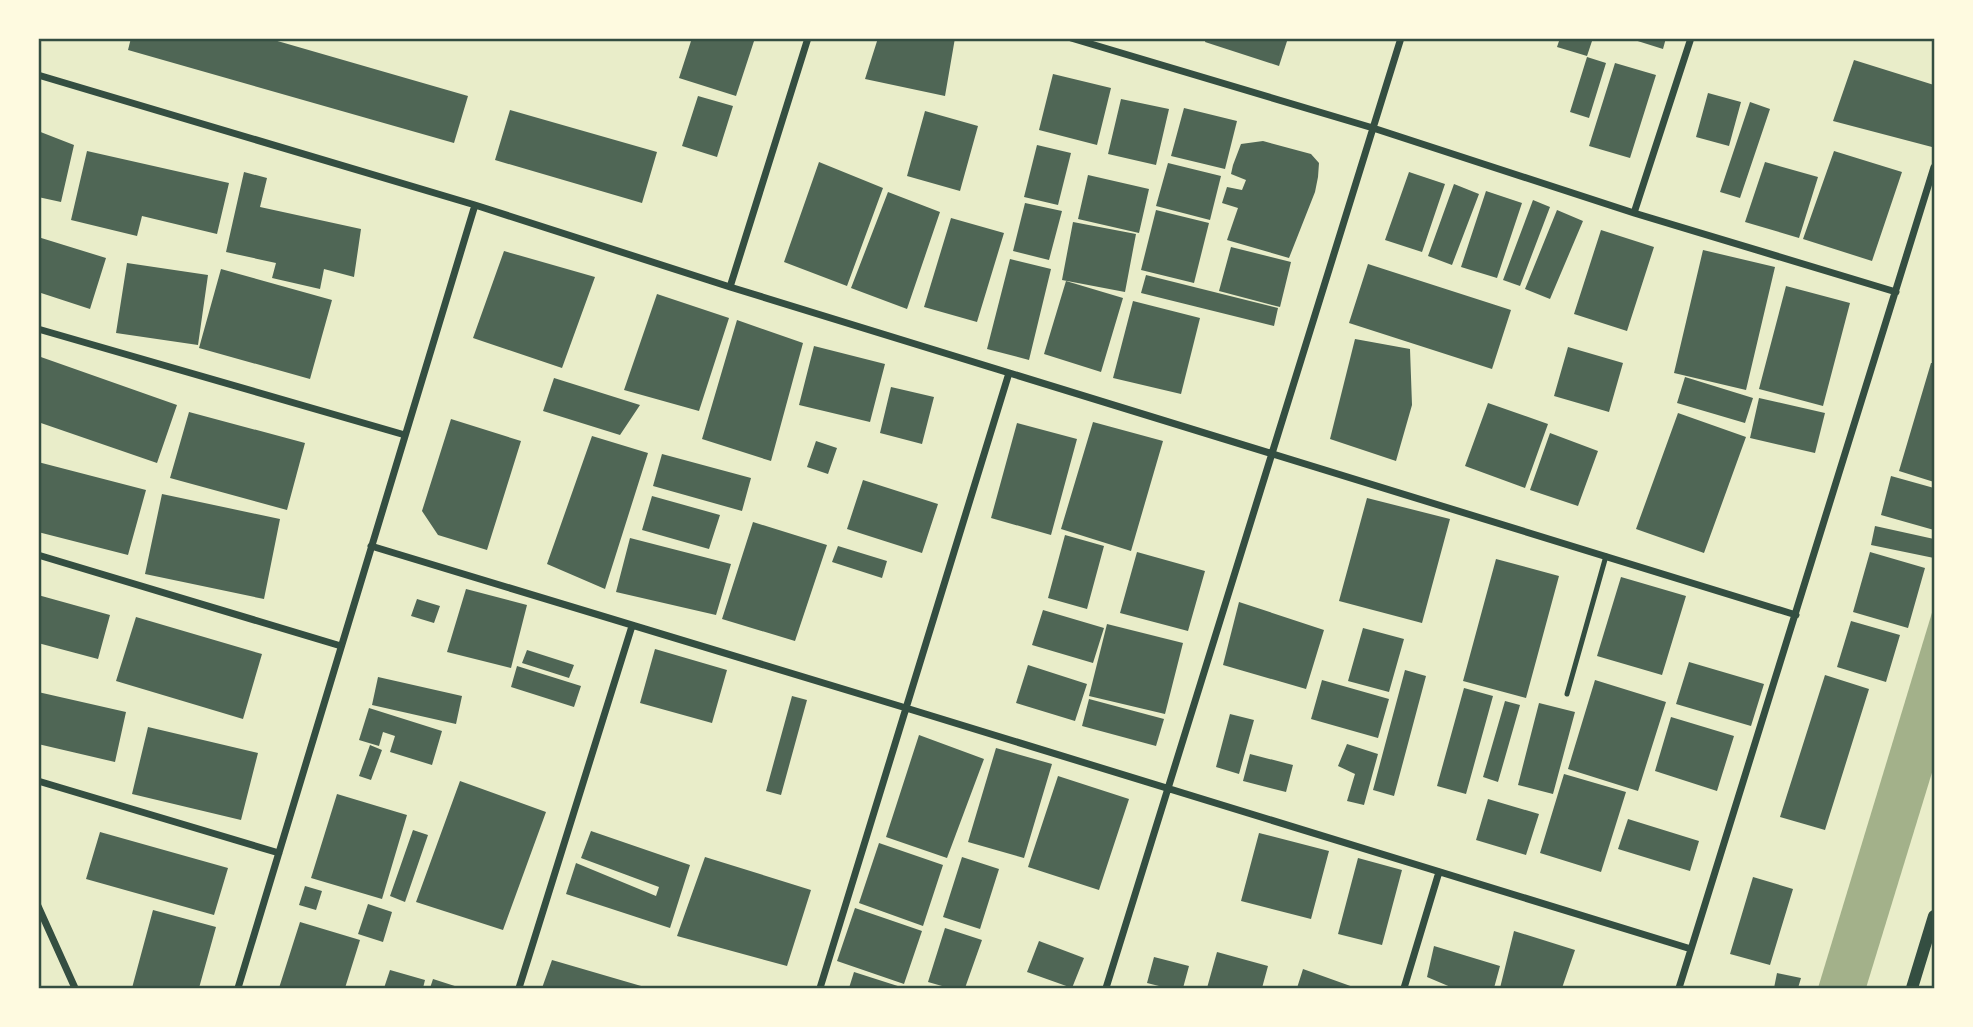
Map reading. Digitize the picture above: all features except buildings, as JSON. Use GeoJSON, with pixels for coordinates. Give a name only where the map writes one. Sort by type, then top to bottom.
{"type":"FeatureCollection","features":[{"type":"Feature","properties":{"kind":"street"},"geometry":{"type":"LineString","coordinates":[[730,287],[808,38]]}},
{"type":"Feature","properties":{"kind":"street"},"geometry":{"type":"LineString","coordinates":[[1071,38],[1373,128],[1634,213],[1896,292]]}},
{"type":"Feature","properties":{"kind":"street"},"geometry":{"type":"LineString","coordinates":[[1105,989],[1401,38]]}},
{"type":"Feature","properties":{"kind":"street"},"geometry":{"type":"LineString","coordinates":[[1634,213],[1691,38]]}},
{"type":"Feature","properties":{"kind":"street"},"geometry":{"type":"LineString","coordinates":[[38,75],[475,205],[730,287],[1796,615]]}},
{"type":"Feature","properties":{"kind":"street"},"geometry":{"type":"LineString","coordinates":[[1679,989],[1934,167]]}},
{"type":"Feature","properties":{"kind":"street"},"geometry":{"type":"LineString","coordinates":[[238,989],[475,205]]}},
{"type":"Feature","properties":{"kind":"street"},"geometry":{"type":"LineString","coordinates":[[38,329],[405,435]]}},
{"type":"Feature","properties":{"kind":"street"},"geometry":{"type":"LineString","coordinates":[[820,989],[1009,373]]}},
{"type":"Feature","properties":{"kind":"street"},"geometry":{"type":"LineString","coordinates":[[371,546],[1691,949]]}},
{"type":"Feature","properties":{"kind":"street"},"geometry":{"type":"LineString","coordinates":[[38,555],[341,646]]}},
{"type":"Feature","properties":{"kind":"street"},"geometry":{"type":"LineString","coordinates":[[519,989],[632,626]]}},
{"type":"Feature","properties":{"kind":"street"},"geometry":{"type":"LineString","coordinates":[[38,781],[279,853]]}},
{"type":"Feature","properties":{"kind":"street"},"geometry":{"type":"LineString","coordinates":[[1404,989],[1439,872]]}},
{"type":"Feature","properties":{"kind":"street"},"geometry":{"type":"LineString","coordinates":[[38,905],[75,989]]}},
{"type":"Feature","properties":{"kind":"street"},"geometry":{"type":"LineString","coordinates":[[1912,989],[1934,916]]}},
{"type":"Feature","properties":{"kind":"lane"},"geometry":{"type":"LineString","coordinates":[[1567,694],[1606,556]]}},
{"type":"Feature","properties":{"kind":"shaded area"},"geometry":{"type":"Polygon","coordinates":[[[1934,606],[1934,766],[1866,988],[1818,988],[1934,606]]]}}]}
